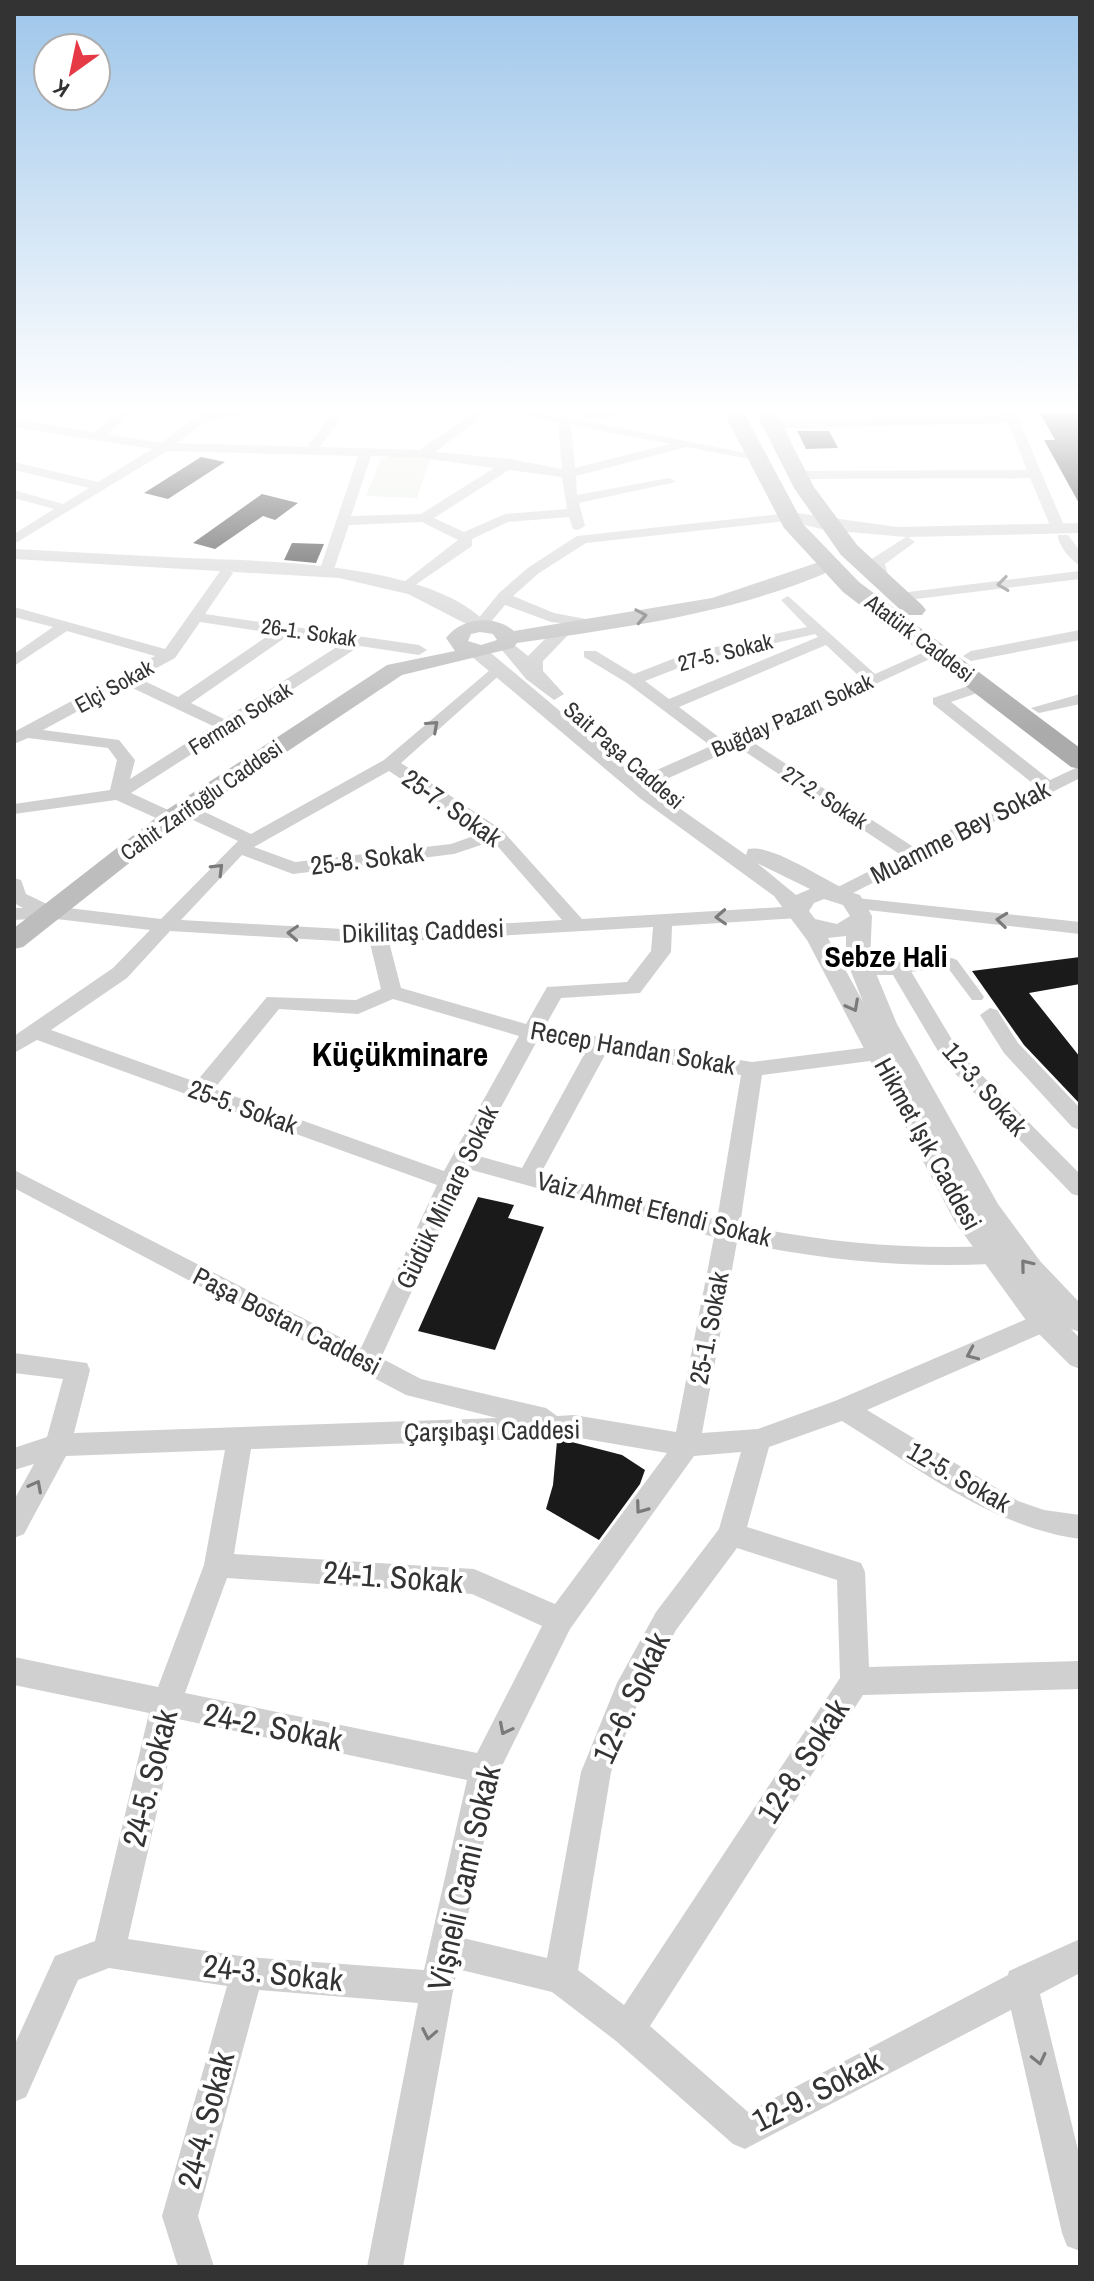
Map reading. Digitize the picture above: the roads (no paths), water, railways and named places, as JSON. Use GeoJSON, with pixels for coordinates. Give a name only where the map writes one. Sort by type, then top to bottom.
{"type":"FeatureCollection","features":[{"type":"Feature","properties":{"kind":"main road","name":"Atatürk Caddesi"},"geometry":{"type":"LineString","coordinates":[[792,519],[828,565],[853,589],[1080,761]]}},
{"type":"Feature","properties":{"kind":"main road","name":"Atatürk Caddesi"},"geometry":{"type":"LineString","coordinates":[[827,519],[849,550],[900,597],[1080,743]]}},
{"type":"Feature","properties":{"kind":"main road"},"geometry":{"type":"LineString","coordinates":[[782,594],[828,565]]}},
{"type":"Feature","properties":{"kind":"main road"},"geometry":{"type":"LineString","coordinates":[[782,594],[853,589]]}},
{"type":"Feature","properties":{"kind":"main road","name":"Cahit Zarifoğlu Caddesi"},"geometry":{"type":"LineString","coordinates":[[395,670],[491,651],[507,641],[565,629],[782,594]]}},
{"type":"Feature","properties":{"kind":"main road"},"geometry":{"type":"LineString","coordinates":[[480,626],[499,629],[507,641]]}},
{"type":"Feature","properties":{"kind":"main road","name":"Cahit Zarifoğlu Caddesi"},"geometry":{"type":"LineString","coordinates":[[14,941],[178,813],[395,670],[419,650],[480,626]]}},
{"type":"Feature","properties":{"kind":"main road"},"geometry":{"type":"LineString","coordinates":[[458,635],[459,645],[478,652]]}},
{"type":"Feature","properties":{"kind":"street"},"geometry":{"type":"LineString","coordinates":[[14,540],[49,519]]}},
{"type":"Feature","properties":{"kind":"street"},"geometry":{"type":"LineString","coordinates":[[326,572],[342,521],[384,519]]}},
{"type":"Feature","properties":{"kind":"street"},"geometry":{"type":"LineString","coordinates":[[405,588],[467,543],[464,537],[427,519]]}},
{"type":"Feature","properties":{"kind":"street"},"geometry":{"type":"LineString","coordinates":[[464,537],[502,519]]}},
{"type":"Feature","properties":{"kind":"street"},"geometry":{"type":"LineString","coordinates":[[576,519],[582,539]]}},
{"type":"Feature","properties":{"kind":"street"},"geometry":{"type":"LineString","coordinates":[[14,554],[326,572],[405,588],[463,613],[480,626],[505,595],[534,570],[582,539],[767,519]]}},
{"type":"Feature","properties":{"kind":"street"},"geometry":{"type":"LineString","coordinates":[[799,519],[834,529],[906,537],[1067,535],[1080,528]]}},
{"type":"Feature","properties":{"kind":"street"},"geometry":{"type":"LineString","coordinates":[[844,519],[906,537]]}},
{"type":"Feature","properties":{"kind":"street"},"geometry":{"type":"LineString","coordinates":[[1067,535],[1080,561]]}},
{"type":"Feature","properties":{"kind":"street"},"geometry":{"type":"LineString","coordinates":[[828,565],[849,550],[906,537]]}},
{"type":"Feature","properties":{"kind":"street"},"geometry":{"type":"LineString","coordinates":[[880,579],[876,562],[906,537]]}},
{"type":"Feature","properties":{"kind":"street"},"geometry":{"type":"LineString","coordinates":[[14,561],[318,579],[392,593],[438,612],[458,635]]}},
{"type":"Feature","properties":{"kind":"street","name":"Elçi Sokak"},"geometry":{"type":"LineString","coordinates":[[21,736],[129,680],[169,655],[226,573]]}},
{"type":"Feature","properties":{"kind":"street"},"geometry":{"type":"LineString","coordinates":[[900,597],[1080,575]]}},
{"type":"Feature","properties":{"kind":"street"},"geometry":{"type":"LineString","coordinates":[[782,594],[871,679]]}},
{"type":"Feature","properties":{"kind":"street"},"geometry":{"type":"LineString","coordinates":[[505,595],[506,600],[531,611],[591,624]]}},
{"type":"Feature","properties":{"kind":"street"},"geometry":{"type":"LineString","coordinates":[[14,612],[169,655]]}},
{"type":"Feature","properties":{"kind":"street","name":"26-1. Sokak"},"geometry":{"type":"LineString","coordinates":[[198,617],[419,650]]}},
{"type":"Feature","properties":{"kind":"street"},"geometry":{"type":"LineString","coordinates":[[14,661],[65,626]]}},
{"type":"Feature","properties":{"kind":"street"},"geometry":{"type":"LineString","coordinates":[[180,703],[288,629]]}},
{"type":"Feature","properties":{"kind":"street"},"geometry":{"type":"LineString","coordinates":[[533,675],[534,660],[565,629]]}},
{"type":"Feature","properties":{"kind":"street","name":"27-5. Sokak"},"geometry":{"type":"LineString","coordinates":[[633,680],[694,656],[822,634]]}},
{"type":"Feature","properties":{"kind":"street","name":"27-5. Sokak"},"geometry":{"type":"LineString","coordinates":[[667,706],[822,634]]}},
{"type":"Feature","properties":{"kind":"street"},"geometry":{"type":"LineString","coordinates":[[971,656],[1080,635]]}},
{"type":"Feature","properties":{"kind":"street","name":"Ferman Sokak"},"geometry":{"type":"LineString","coordinates":[[118,794],[360,639]]}},
{"type":"Feature","properties":{"kind":"street","name":"Sait Paşa Caddesi"},"geometry":{"type":"LineString","coordinates":[[507,641],[533,675],[647,781],[758,856],[853,905]]}},
{"type":"Feature","properties":{"kind":"street","name":"Sait Paşa Caddesi"},"geometry":{"type":"LineString","coordinates":[[478,652],[648,795],[775,885],[799,913]]}},
{"type":"Feature","properties":{"kind":"street","name":"Buğday Pazarı Sokak"},"geometry":{"type":"LineString","coordinates":[[647,781],[937,652]]}},
{"type":"Feature","properties":{"kind":"street","name":"27-2. Sokak"},"geometry":{"type":"LineString","coordinates":[[590,654],[633,680],[667,706],[912,854]]}},
{"type":"Feature","properties":{"kind":"street"},"geometry":{"type":"LineString","coordinates":[[14,1046],[120,973],[163,925],[245,845],[390,764],[497,669]]}},
{"type":"Feature","properties":{"kind":"street"},"geometry":{"type":"LineString","coordinates":[[129,680],[227,726]]}},
{"type":"Feature","properties":{"kind":"street"},"geometry":{"type":"LineString","coordinates":[[983,686],[939,701],[1048,787]]}},
{"type":"Feature","properties":{"kind":"street"},"geometry":{"type":"LineString","coordinates":[[1039,708],[1080,699]]}},
{"type":"Feature","properties":{"kind":"street"},"geometry":{"type":"LineString","coordinates":[[14,809],[118,794],[126,760],[113,744],[21,736]]}},
{"type":"Feature","properties":{"kind":"street","name":"25-7. Sokak"},"geometry":{"type":"LineString","coordinates":[[390,764],[496,834],[577,925]]}},
{"type":"Feature","properties":{"kind":"street","name":"Muamme Bey Sokak"},"geometry":{"type":"LineString","coordinates":[[853,905],[912,854],[1080,771]]}},
{"type":"Feature","properties":{"kind":"street","name":"25-8. Sokak"},"geometry":{"type":"LineString","coordinates":[[118,794],[178,813],[293,868],[454,849],[496,834]]}},
{"type":"Feature","properties":{"kind":"street"},"geometry":{"type":"LineString","coordinates":[[14,884],[17,897],[48,912]]}},
{"type":"Feature","properties":{"kind":"street"},"geometry":{"type":"LineString","coordinates":[[853,905],[852,927],[833,931],[813,927],[799,913],[801,901],[810,895],[853,905],[1080,928]]}},
{"type":"Feature","properties":{"kind":"street","name":"Hikmet Işık Caddesi"},"geometry":{"type":"LineString","coordinates":[[853,905],[863,969],[881,1015],[979,1197],[1026,1265],[1080,1321]]}},
{"type":"Feature","properties":{"kind":"street","name":"Dikilitaş Caddesi"},"geometry":{"type":"LineString","coordinates":[[14,914],[48,912],[163,925],[378,937],[799,913]]}},
{"type":"Feature","properties":{"kind":"street","name":"Hikmet Işık Caddesi"},"geometry":{"type":"LineString","coordinates":[[799,913],[817,938],[965,1214],[1043,1322],[1080,1357]]}},
{"type":"Feature","properties":{"kind":"street","name":"Güdük Minare Sokak"},"geometry":{"type":"LineString","coordinates":[[366,1363],[461,1159],[554,992],[633,988],[661,952],[663,921]]}},
{"type":"Feature","properties":{"kind":"street"},"geometry":{"type":"LineString","coordinates":[[200,1091],[274,1002],[358,1007],[392,992],[378,937]]}},
{"type":"Feature","properties":{"kind":"street"},"geometry":{"type":"LineString","coordinates":[[863,969],[952,963],[977,997]]}},
{"type":"Feature","properties":{"kind":"street","name":"12-3. Sokak"},"geometry":{"type":"LineString","coordinates":[[899,968],[952,1058],[1080,1188]]}},
{"type":"Feature","properties":{"kind":"street","name":"Recep Handan Sokak"},"geometry":{"type":"LineString","coordinates":[[392,992],[533,1033],[599,1047],[752,1069],[878,1053]]}},
{"type":"Feature","properties":{"kind":"street"},"geometry":{"type":"LineString","coordinates":[[990,1015],[1011,1048],[1080,1122]]}},
{"type":"Feature","properties":{"kind":"street","name":"25-5. Sokak"},"geometry":{"type":"LineString","coordinates":[[34,1032],[452,1182]]}},
{"type":"Feature","properties":{"kind":"street"},"geometry":{"type":"LineString","coordinates":[[528,1177],[599,1047]]}},
{"type":"Feature","properties":{"kind":"street","name":"25-1. Sokak"},"geometry":{"type":"LineString","coordinates":[[687,1445],[727,1232],[752,1069]]}},
{"type":"Feature","properties":{"kind":"street","name":"Vaiz Ahmet Efendi Sokak"},"geometry":{"type":"LineString","coordinates":[[461,1159],[727,1232],[859,1253],[950,1260],[992,1255]]}},
{"type":"Feature","properties":{"kind":"street","name":"Paşa Bostan Caddesi"},"geometry":{"type":"LineString","coordinates":[[14,1178],[415,1388],[574,1426]]}},
{"type":"Feature","properties":{"kind":"street","name":"Çarşıbaşı Caddesi"},"geometry":{"type":"LineString","coordinates":[[14,1459],[58,1445],[574,1426],[687,1445],[758,1440],[844,1409],[1043,1322]]}},
{"type":"Feature","properties":{"kind":"street"},"geometry":{"type":"LineString","coordinates":[[14,1363],[78,1370],[58,1445],[14,1526]]}},
{"type":"Feature","properties":{"kind":"street","name":"12-5. Sokak"},"geometry":{"type":"LineString","coordinates":[[844,1409],[1009,1509],[1043,1522],[1080,1527]]}},
{"type":"Feature","properties":{"kind":"street","name":"24-5. Sokak"},"geometry":{"type":"LineString","coordinates":[[109,1952],[166,1705],[218,1565],[240,1439]]}},
{"type":"Feature","properties":{"kind":"street","name":"12-6. Sokak"},"geometry":{"type":"LineString","coordinates":[[560,1977],[596,1772],[627,1693],[666,1621],[731,1534],[758,1440]]}},
{"type":"Feature","properties":{"kind":"street","name":"Vişneli Cami Sokak"},"geometry":{"type":"LineString","coordinates":[[385,2267],[444,1950],[485,1769],[560,1620],[687,1445]]}},
{"type":"Feature","properties":{"kind":"street"},"geometry":{"type":"LineString","coordinates":[[731,1534],[851,1572],[855,1681]]}},
{"type":"Feature","properties":{"kind":"street","name":"24-1. Sokak"},"geometry":{"type":"LineString","coordinates":[[218,1565],[474,1582],[560,1620]]}},
{"type":"Feature","properties":{"kind":"street","name":"24-2. Sokak"},"geometry":{"type":"LineString","coordinates":[[14,1671],[485,1769]]}},
{"type":"Feature","properties":{"kind":"street","name":"12-8. Sokak"},"geometry":{"type":"LineString","coordinates":[[628,2029],[855,1681],[1080,1675]]}},
{"type":"Feature","properties":{"kind":"street","name":"12-9. Sokak"},"geometry":{"type":"LineString","coordinates":[[444,1950],[560,1977],[628,2029],[745,2132],[1021,1983],[1080,1955]]}},
{"type":"Feature","properties":{"kind":"street"},"geometry":{"type":"LineString","coordinates":[[14,2085],[67,1968],[109,1952]]}},
{"type":"Feature","properties":{"kind":"street","name":"24-3. Sokak"},"geometry":{"type":"LineString","coordinates":[[109,1952],[247,1973],[438,1988]]}},
{"type":"Feature","properties":{"kind":"street","name":"24-4. Sokak"},"geometry":{"type":"LineString","coordinates":[[196,2267],[180,2216],[247,1973]]}},
{"type":"Feature","properties":{"kind":"street"},"geometry":{"type":"LineString","coordinates":[[1021,1983],[1080,2233]]}},
{"type":"Feature","properties":{"kind":"district","name":"Sebze Hali"},"geometry":{"type":"Point","coordinates":[886,957]}},
{"type":"Feature","properties":{"kind":"district","name":"Küçükminare"},"geometry":{"type":"Point","coordinates":[400,1054]}}]}
